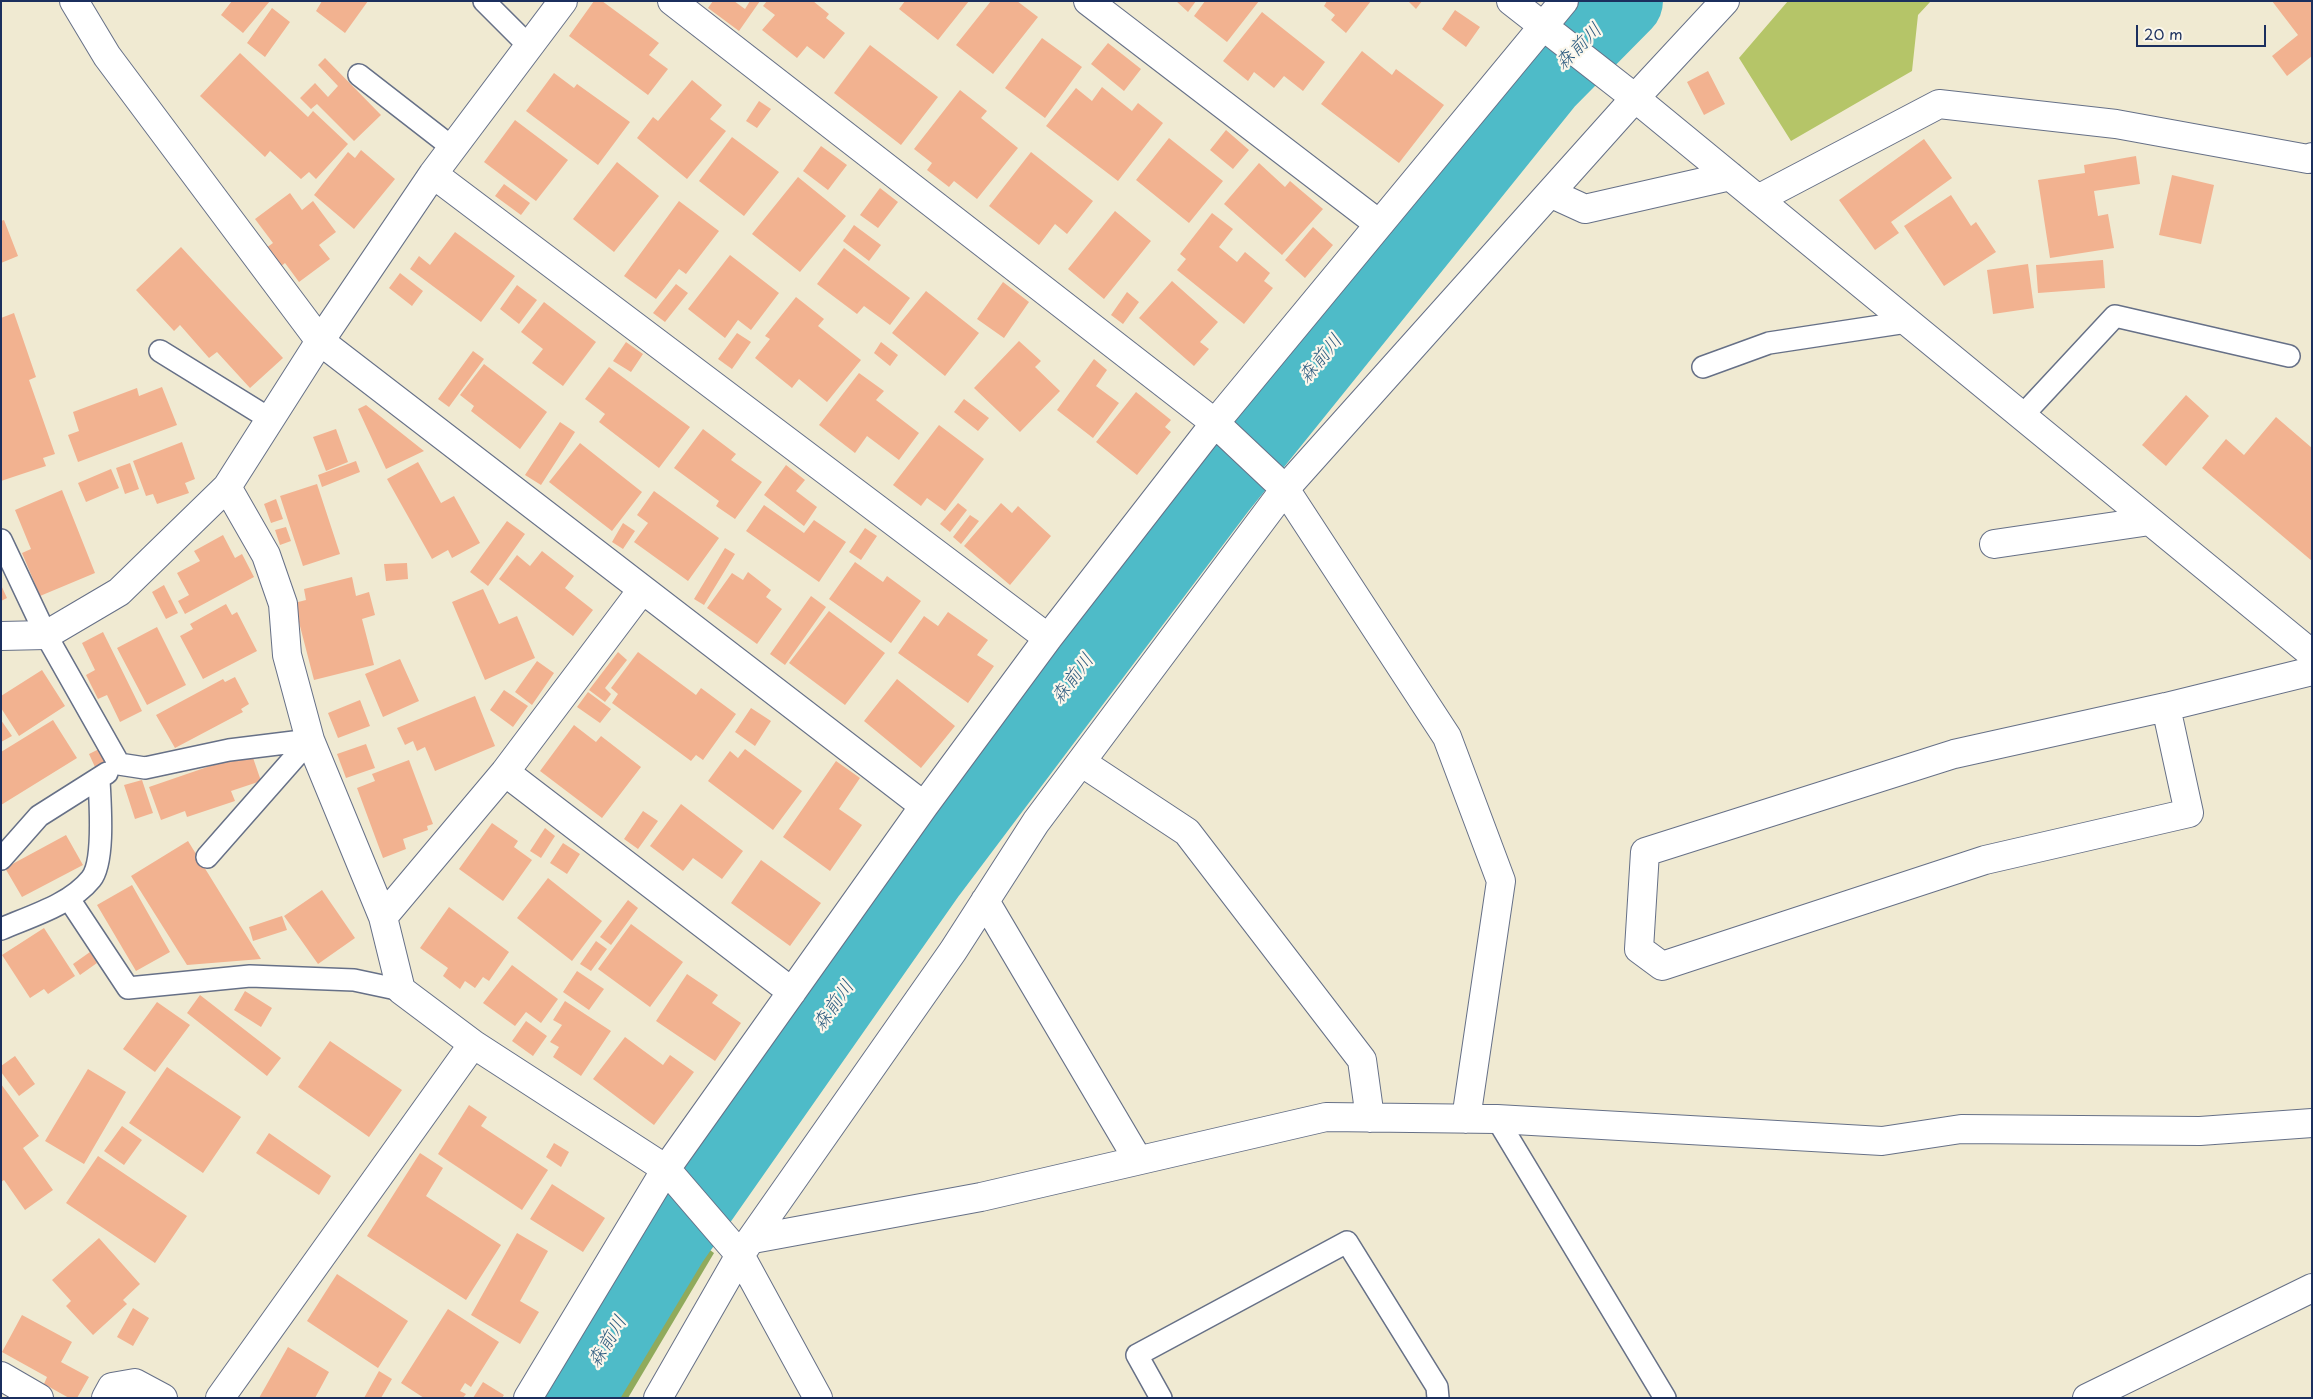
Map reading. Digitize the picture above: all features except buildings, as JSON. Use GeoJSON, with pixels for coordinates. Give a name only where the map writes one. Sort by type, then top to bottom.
{"type":"FeatureCollection","features":[{"type":"Feature","properties":{"kind":"street"},"geometry":{"type":"LineString","coordinates":[[74,1],[107,56],[320,341],[924,806]]}},
{"type":"Feature","properties":{"kind":"street"},"geometry":{"type":"LineString","coordinates":[[1,636],[46,636],[119,592],[227,487],[320,341],[433,174],[563,1]]}},
{"type":"Feature","properties":{"kind":"street"},"geometry":{"type":"LineString","coordinates":[[672,1],[1215,423],[1285,489],[1448,737],[1501,881],[1466,1119]]}},
{"type":"Feature","properties":{"kind":"street"},"geometry":{"type":"LineString","coordinates":[[1088,1],[1379,224]]}},
{"type":"Feature","properties":{"kind":"street"},"geometry":{"type":"LineString","coordinates":[[1511,1],[1635,98],[2312,654]]}},
{"type":"Feature","properties":{"kind":"street"},"geometry":{"type":"LineString","coordinates":[[528,1398],[666,1169],[924,806],[1048,638],[1215,423],[1564,1]]}},
{"type":"Feature","properties":{"kind":"street"},"geometry":{"type":"LineString","coordinates":[[658,1398],[746,1247],[986,901],[1036,822],[1285,489],[1635,98],[1725,1]]}},
{"type":"Feature","properties":{"kind":"street"},"geometry":{"type":"LineString","coordinates":[[1758,199],[1939,104],[2116,124],[2308,159],[2312,157]]}},
{"type":"Feature","properties":{"kind":"street"},"geometry":{"type":"LineString","coordinates":[[433,174],[1048,638]]}},
{"type":"Feature","properties":{"kind":"street"},"geometry":{"type":"LineString","coordinates":[[1550,193],[1585,210],[1730,176]]}},
{"type":"Feature","properties":{"kind":"street"},"geometry":{"type":"LineString","coordinates":[[227,487],[269,563],[283,604],[287,655],[310,740],[383,917],[401,990],[473,1044],[666,1169],[746,1247],[818,1398]]}},
{"type":"Feature","properties":{"kind":"street"},"geometry":{"type":"LineString","coordinates":[[1994,544],[2150,521]]}},
{"type":"Feature","properties":{"kind":"street"},"geometry":{"type":"LineString","coordinates":[[383,917],[505,772],[642,590]]}},
{"type":"Feature","properties":{"kind":"street"},"geometry":{"type":"LineString","coordinates":[[2166,707],[2189,813],[1985,860],[1662,966],[1639,949],[1645,852],[1954,754],[2166,707],[2312,671]]}},
{"type":"Feature","properties":{"kind":"street"},"geometry":{"type":"LineString","coordinates":[[1081,762],[1187,832],[1362,1060],[1370,1118]]}},
{"type":"Feature","properties":{"kind":"street"},"geometry":{"type":"LineString","coordinates":[[505,772],[792,992]]}},
{"type":"Feature","properties":{"kind":"street"},"geometry":{"type":"LineString","coordinates":[[986,901],[1138,1160]]}},
{"type":"Feature","properties":{"kind":"street"},"geometry":{"type":"LineString","coordinates":[[220,1398],[473,1044]]}},
{"type":"Feature","properties":{"kind":"street"},"geometry":{"type":"LineString","coordinates":[[746,1247],[981,1197],[1326,1117],[1497,1118],[1882,1141],[1961,1130],[2200,1131],[2312,1123]]}},
{"type":"Feature","properties":{"kind":"street"},"geometry":{"type":"LineString","coordinates":[[2087,1398],[2310,1293]]}},
{"type":"Feature","properties":{"kind":"street"},"geometry":{"type":"LineString","coordinates":[[1,1376],[39,1398]]}},
{"type":"Feature","properties":{"kind":"street"},"geometry":{"type":"LineString","coordinates":[[106,1398],[112,1387],[135,1383],[163,1398]]}},
{"type":"Feature","properties":{"kind":"lane"},"geometry":{"type":"LineString","coordinates":[[484,1],[529,46]]}},
{"type":"Feature","properties":{"kind":"lane"},"geometry":{"type":"LineString","coordinates":[[359,75],[453,148]]}},
{"type":"Feature","properties":{"kind":"lane"},"geometry":{"type":"LineString","coordinates":[[2022,416],[2115,316],[2289,356]]}},
{"type":"Feature","properties":{"kind":"lane"},"geometry":{"type":"LineString","coordinates":[[1703,367],[1769,343],[1907,322]]}},
{"type":"Feature","properties":{"kind":"lane"},"geometry":{"type":"LineString","coordinates":[[160,351],[270,419]]}},
{"type":"Feature","properties":{"kind":"lane"},"geometry":{"type":"LineString","coordinates":[[1,540],[46,636],[119,764]]}},
{"type":"Feature","properties":{"kind":"lane"},"geometry":{"type":"LineString","coordinates":[[1,859],[39,816],[99,780],[119,764],[145,768],[229,750],[310,740]]}},
{"type":"Feature","properties":{"kind":"lane"},"geometry":{"type":"LineString","coordinates":[[207,857],[310,740]]}},
{"type":"Feature","properties":{"kind":"lane"},"geometry":{"type":"LineString","coordinates":[[1,929],[68,899],[92,878],[100,843],[99,780]]}},
{"type":"Feature","properties":{"kind":"lane"},"geometry":{"type":"LineString","coordinates":[[68,899],[128,988],[250,976],[354,980],[401,990]]}},
{"type":"Feature","properties":{"kind":"lane"},"geometry":{"type":"LineString","coordinates":[[1497,1118],[1665,1398]]}},
{"type":"Feature","properties":{"kind":"lane"},"geometry":{"type":"LineString","coordinates":[[1161,1398],[1137,1355],[1347,1242],[1437,1388],[1438,1398]]}},
{"type":"Feature","properties":{"kind":"green space"},"geometry":{"type":"Polygon","coordinates":[[[1788,1],[1931,1],[1918,15],[1912,71],[1791,141],[1739,58],[1788,1]]]}},
{"type":"Feature","properties":{"kind":"green space"},"geometry":{"type":"Polygon","coordinates":[[[687,1233],[714,1253],[628,1398],[590,1398],[687,1233]]]}},
{"type":"Feature","properties":{"kind":"waterway","name":"森前川"},"geometry":{"type":"LineString","coordinates":[[575,1398],[669,1242],[928,872],[1217,488],[1546,80],[1624,1]]}}]}
